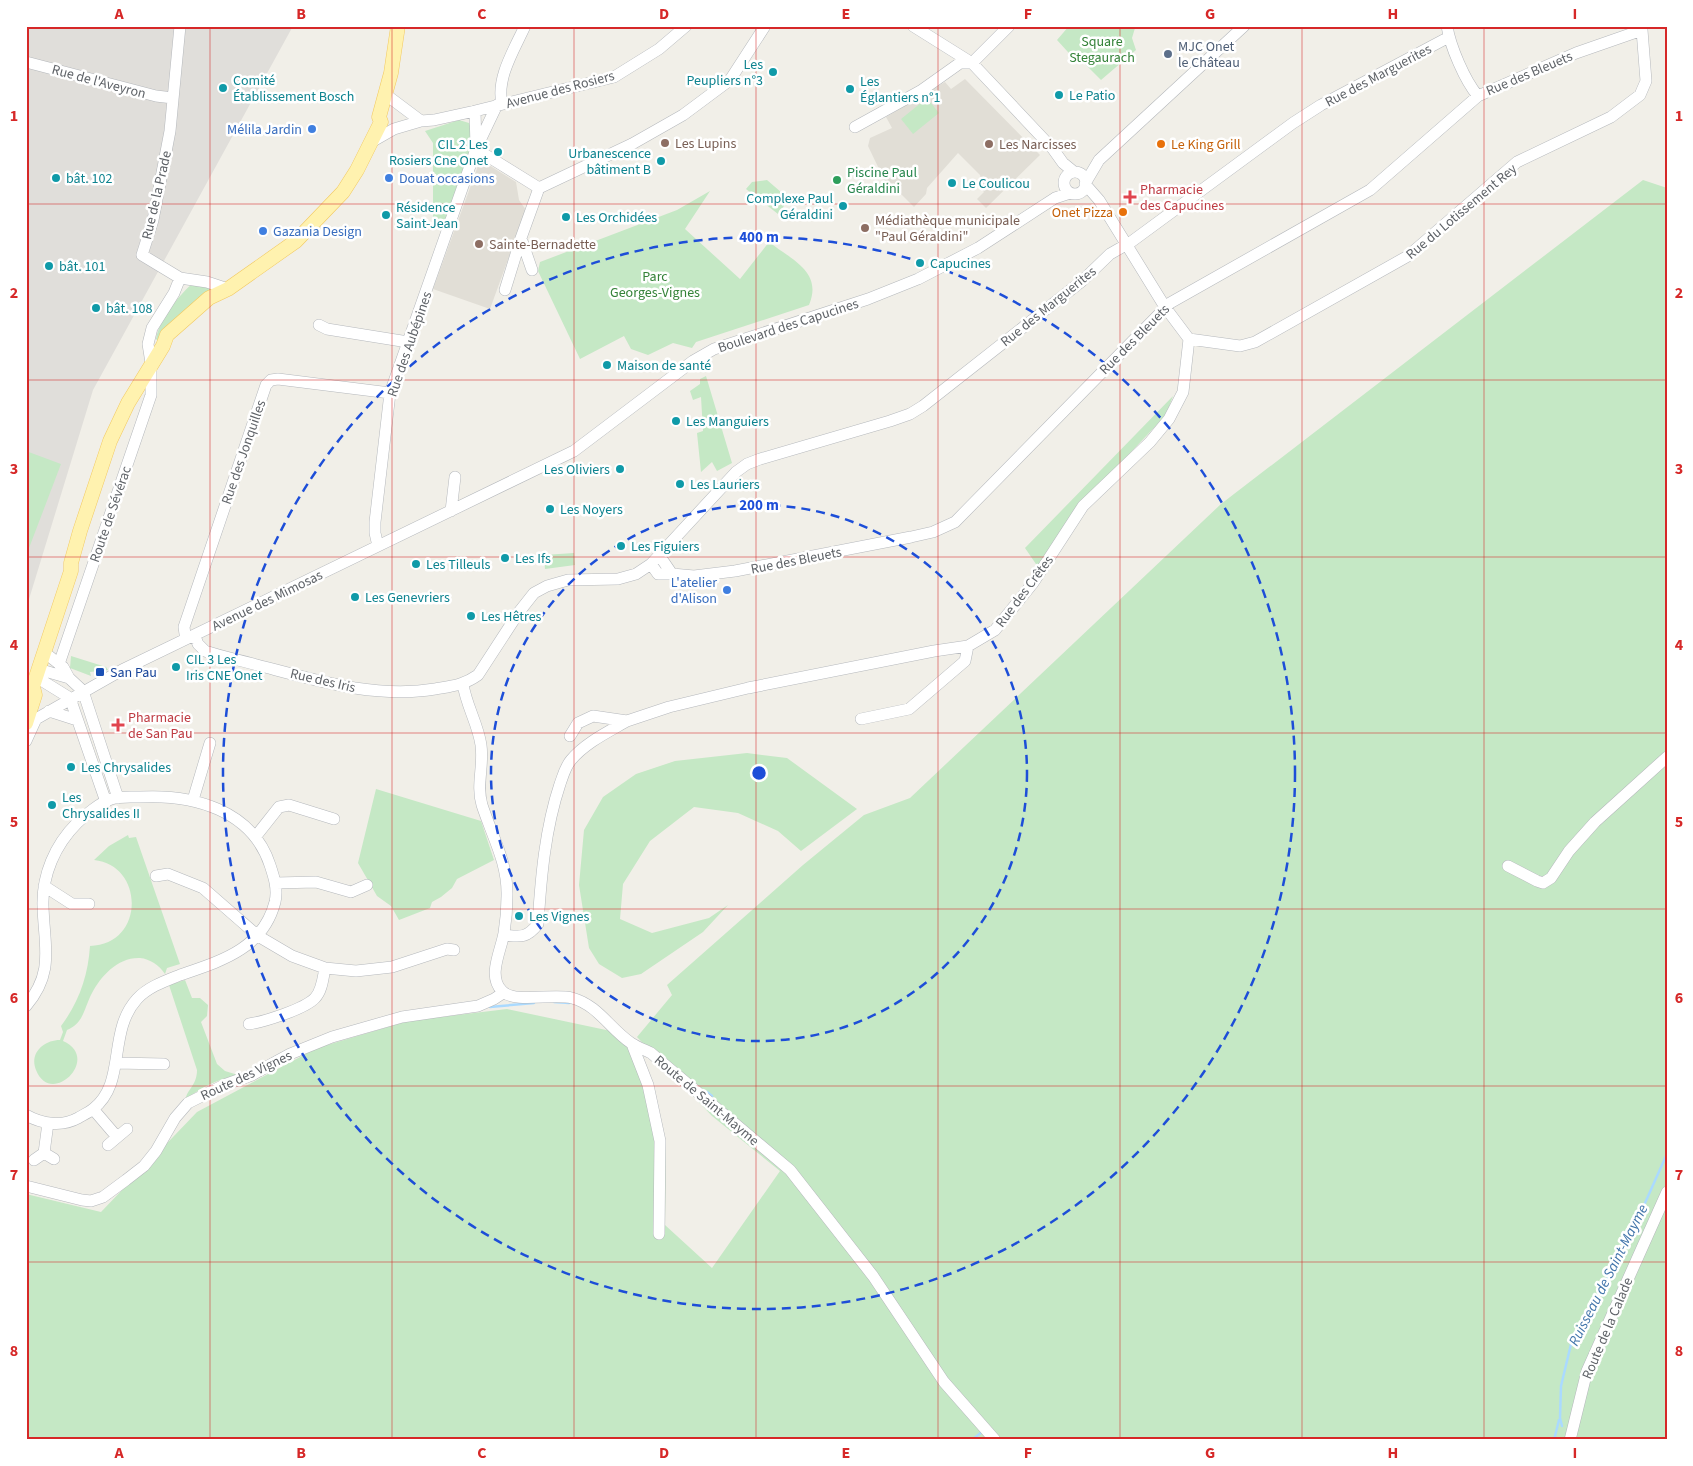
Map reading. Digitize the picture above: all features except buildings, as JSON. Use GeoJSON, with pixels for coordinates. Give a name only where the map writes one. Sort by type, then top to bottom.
{"type":"FeatureCollection","features":[{"type":"Feature","properties":{"kind":"main road","name":"Route de Sévérac"},"geometry":{"type":"LineString","coordinates":[[26,723],[34,695],[34,682],[70,571],[75,566],[117,444],[115,433],[128,403],[163,346],[167,335],[209,298],[228,289],[296,241],[343,192],[373,141],[381,122],[379,115],[391,73],[398,26]]}},
{"type":"Feature","properties":{"kind":"street","name":"Rue de la Prade"},"geometry":{"type":"LineString","coordinates":[[180,26],[170,131],[153,220],[142,255],[180,278]]}},
{"type":"Feature","properties":{"kind":"street"},"geometry":{"type":"LineString","coordinates":[[499,105],[504,73],[525,26]]}},
{"type":"Feature","properties":{"kind":"street","name":"Avenue des Rosiers"},"geometry":{"type":"LineString","coordinates":[[373,141],[394,130],[421,121],[475,111],[614,77],[659,49],[686,26]]}},
{"type":"Feature","properties":{"kind":"street"},"geometry":{"type":"LineString","coordinates":[[505,290],[520,238],[539,188],[632,144],[684,115],[730,80],[765,26]]}},
{"type":"Feature","properties":{"kind":"street"},"geometry":{"type":"LineString","coordinates":[[914,26],[972,63],[1053,149],[1063,163],[1078,194],[1084,186]]}},
{"type":"Feature","properties":{"kind":"street"},"geometry":{"type":"LineString","coordinates":[[855,127],[922,90],[960,63],[972,63],[1009,26]]}},
{"type":"Feature","properties":{"kind":"street","name":"Boulevard des Capucines"},"geometry":{"type":"LineString","coordinates":[[452,511],[574,451],[693,361],[714,350],[868,299],[918,279],[986,244],[1056,198],[1070,180],[1094,166],[1244,26]]}},
{"type":"Feature","properties":{"kind":"street","name":"Rue des Bleuets"},"geometry":{"type":"LineString","coordinates":[[651,564],[658,574],[694,576],[735,571],[911,537],[933,532],[955,522],[1165,307],[1370,190],[1478,96],[1576,53],[1642,28]]}},
{"type":"Feature","properties":{"kind":"street","name":"Rue du Lotissement Rey"},"geometry":{"type":"LineString","coordinates":[[1189,339],[1240,346],[1255,342],[1408,256],[1517,162],[1611,117],[1640,95],[1646,81],[1642,28]]}},
{"type":"Feature","properties":{"kind":"street"},"geometry":{"type":"LineString","coordinates":[[1448,32],[1472,89],[1478,96]]}},
{"type":"Feature","properties":{"kind":"street","name":"Rue des Marguerites"},"geometry":{"type":"LineString","coordinates":[[651,564],[736,472],[747,464],[910,414],[923,406],[1082,281],[1110,254],[1127,244],[1293,123],[1448,32]]}},
{"type":"Feature","properties":{"kind":"street","name":"Rue de l'Aveyron"},"geometry":{"type":"LineString","coordinates":[[26,62],[156,96],[172,98]]}},
{"type":"Feature","properties":{"kind":"street"},"geometry":{"type":"LineString","coordinates":[[386,94],[394,98],[421,121]]}},
{"type":"Feature","properties":{"kind":"street","name":"Rue des Aubépines"},"geometry":{"type":"LineString","coordinates":[[378,546],[375,522],[390,393],[476,149],[499,105]]}},
{"type":"Feature","properties":{"kind":"street","name":"Rue des Aubépines"},"geometry":{"type":"LineString","coordinates":[[475,111],[476,149]]}},
{"type":"Feature","properties":{"kind":"street"},"geometry":{"type":"LineString","coordinates":[[379,115],[394,130]]}},
{"type":"Feature","properties":{"kind":"street"},"geometry":{"type":"LineString","coordinates":[[476,149],[539,188]]}},
{"type":"Feature","properties":{"kind":"street","name":"Boulevard des Capucines"},"geometry":{"type":"LineString","coordinates":[[1084,186],[1094,166]]}},
{"type":"Feature","properties":{"kind":"street"},"geometry":{"type":"LineString","coordinates":[[1070,180],[1083,176],[1084,186],[1095,196],[1165,307],[1189,339]]}},
{"type":"Feature","properties":{"kind":"street"},"geometry":{"type":"LineString","coordinates":[[520,238],[532,270]]}},
{"type":"Feature","properties":{"kind":"street"},"geometry":{"type":"LineString","coordinates":[[151,363],[148,344],[152,328],[174,293],[180,278],[207,282],[228,289]]}},
{"type":"Feature","properties":{"kind":"street"},"geometry":{"type":"LineString","coordinates":[[319,325],[326,329],[408,342]]}},
{"type":"Feature","properties":{"kind":"street","name":"Rue des Crêtes"},"geometry":{"type":"LineString","coordinates":[[504,935],[523,937],[538,924],[544,858],[552,808],[566,768],[571,760],[600,737],[627,721],[669,707],[748,688],[968,646],[995,630],[1033,583],[1083,506],[1150,442],[1169,419],[1183,392],[1189,339]]}},
{"type":"Feature","properties":{"kind":"street","name":"Route de Sévérac"},"geometry":{"type":"LineString","coordinates":[[59,664],[151,395],[151,363]]}},
{"type":"Feature","properties":{"kind":"street","name":"Rue des Jonquilles"},"geometry":{"type":"LineString","coordinates":[[191,637],[185,634],[184,627],[266,385],[270,380],[278,379],[390,393]]}},
{"type":"Feature","properties":{"kind":"street"},"geometry":{"type":"LineString","coordinates":[[452,511],[456,477]]}},
{"type":"Feature","properties":{"kind":"street","name":"Avenue des Mimosas"},"geometry":{"type":"LineString","coordinates":[[26,741],[36,719],[70,698],[191,637],[452,511]]}},
{"type":"Feature","properties":{"kind":"street"},"geometry":{"type":"LineString","coordinates":[[659,555],[672,574]]}},
{"type":"Feature","properties":{"kind":"street"},"geometry":{"type":"LineString","coordinates":[[503,993],[498,987],[495,970],[504,935],[507,911],[507,881],[499,850],[482,804],[478,786],[481,745],[463,684],[478,675],[518,612],[534,593],[547,586],[568,580],[618,579],[636,574],[651,564]]}},
{"type":"Feature","properties":{"kind":"street","name":"Rue des Iris"},"geometry":{"type":"LineString","coordinates":[[191,637],[196,639],[205,651],[214,654],[348,688],[381,692],[422,690],[463,684]]}},
{"type":"Feature","properties":{"kind":"street"},"geometry":{"type":"LineString","coordinates":[[861,719],[909,709],[965,661],[968,646]]}},
{"type":"Feature","properties":{"kind":"street"},"geometry":{"type":"LineString","coordinates":[[44,652],[59,664],[69,678],[83,691],[118,798]]}},
{"type":"Feature","properties":{"kind":"street"},"geometry":{"type":"LineString","coordinates":[[34,682],[69,678]]}},
{"type":"Feature","properties":{"kind":"street"},"geometry":{"type":"LineString","coordinates":[[34,682],[70,698],[106,802]]}},
{"type":"Feature","properties":{"kind":"street"},"geometry":{"type":"LineString","coordinates":[[50,711],[77,720]]}},
{"type":"Feature","properties":{"kind":"street","name":"Rue des Crêtes"},"geometry":{"type":"LineString","coordinates":[[570,736],[578,722],[593,716],[627,721]]}},
{"type":"Feature","properties":{"kind":"street"},"geometry":{"type":"LineString","coordinates":[[193,800],[210,743]]}},
{"type":"Feature","properties":{"kind":"street"},"geometry":{"type":"LineString","coordinates":[[1508,866],[1537,882],[1543,883],[1550,878],[1569,851],[1595,822],[1667,757]]}},
{"type":"Feature","properties":{"kind":"street"},"geometry":{"type":"LineString","coordinates":[[26,1006],[35,996],[44,976],[46,939],[43,905],[44,886],[53,854],[63,838],[78,821],[106,802],[118,798],[150,796],[193,800],[216,808],[239,820],[256,836],[267,855],[276,882],[275,901],[267,921],[258,936],[244,949],[207,966],[170,979],[151,988],[136,1000],[124,1019],[116,1048],[116,1063],[111,1084],[102,1100],[93,1109],[71,1122],[48,1124],[26,1115]]}},
{"type":"Feature","properties":{"kind":"street"},"geometry":{"type":"LineString","coordinates":[[256,836],[279,807],[289,806],[334,819]]}},
{"type":"Feature","properties":{"kind":"street"},"geometry":{"type":"LineString","coordinates":[[156,876],[168,874],[203,888],[258,936],[292,956],[325,968],[356,971],[392,967],[446,949],[454,950]]}},
{"type":"Feature","properties":{"kind":"street"},"geometry":{"type":"LineString","coordinates":[[276,882],[316,882],[351,892],[366,885]]}},
{"type":"Feature","properties":{"kind":"street"},"geometry":{"type":"LineString","coordinates":[[44,886],[72,904],[89,904]]}},
{"type":"Feature","properties":{"kind":"street"},"geometry":{"type":"LineString","coordinates":[[249,1024],[261,1022],[306,1005],[315,998],[320,988],[325,968]]}},
{"type":"Feature","properties":{"kind":"street","name":"Route de Saint-Mayme"},"geometry":{"type":"LineString","coordinates":[[503,993],[513,998],[560,996],[574,999],[599,1012],[632,1044],[651,1053],[790,1170],[873,1276],[944,1382],[995,1440]]}},
{"type":"Feature","properties":{"kind":"street","name":"Route des Vignes"},"geometry":{"type":"LineString","coordinates":[[26,1186],[82,1200],[103,1197],[144,1166],[156,1152],[175,1118],[188,1103],[224,1084],[252,1075],[290,1054],[332,1037],[402,1017],[478,1006],[503,993]]}},
{"type":"Feature","properties":{"kind":"street"},"geometry":{"type":"LineString","coordinates":[[632,1044],[648,1085],[660,1141],[658,1234]]}},
{"type":"Feature","properties":{"kind":"street"},"geometry":{"type":"LineString","coordinates":[[116,1063],[164,1064]]}},
{"type":"Feature","properties":{"kind":"street"},"geometry":{"type":"LineString","coordinates":[[93,1109],[117,1137]]}},
{"type":"Feature","properties":{"kind":"street"},"geometry":{"type":"LineString","coordinates":[[34,1160],[49,1156],[48,1124]]}},
{"type":"Feature","properties":{"kind":"street"},"geometry":{"type":"LineString","coordinates":[[108,1145],[127,1129]]}},
{"type":"Feature","properties":{"kind":"street","name":"Route de la Calade"},"geometry":{"type":"LineString","coordinates":[[1570,1440],[1587,1370],[1667,1192]]}},
{"type":"Feature","properties":{"kind":"shaded area"},"geometry":{"type":"Polygon","coordinates":[[[26,26],[293,26],[93,390],[26,609],[26,26]]]}},
{"type":"Feature","properties":{"kind":"shaded area","name":"Les Narcisses"},"geometry":{"type":"Polygon","coordinates":[[[965,79],[1040,155],[986,208],[977,199],[984,192],[980,187],[982,183],[980,175],[958,153],[927,188],[926,194],[914,207],[898,191],[891,194],[868,146],[870,138],[892,128],[886,117],[945,82],[951,89],[965,79]]]}},
{"type":"Feature","properties":{"kind":"shaded area","name":"Sainte-Bernadette"},"geometry":{"type":"Polygon","coordinates":[[[481,162],[516,182],[519,200],[526,210],[490,309],[433,289],[481,162]]]}},
{"type":"Feature","properties":{"kind":"green space","name":"Square Stegaurach"},"geometry":{"type":"Polygon","coordinates":[[[1069,26],[1134,26],[1132,38],[1136,50],[1101,80],[1082,61],[1078,63],[1057,40],[1069,26]]]}},
{"type":"Feature","properties":{"kind":"green space"},"geometry":{"type":"Polygon","coordinates":[[[927,98],[939,113],[913,134],[901,119],[927,98]]]}},
{"type":"Feature","properties":{"kind":"green space"},"geometry":{"type":"Polygon","coordinates":[[[459,120],[469,123],[472,131],[472,148],[446,221],[433,217],[433,143],[425,131],[459,120]]]}},
{"type":"Feature","properties":{"kind":"green space"},"geometry":{"type":"Polygon","coordinates":[[[767,180],[789,199],[778,214],[746,189],[752,182],[767,180]]]}},
{"type":"Feature","properties":{"kind":"green space"},"geometry":{"type":"Polygon","coordinates":[[[1643,180],[1667,188],[1667,1440],[26,1440],[26,1194],[101,1212],[197,1112],[317,1048],[408,1021],[507,1009],[625,1034],[666,1142],[665,1225],[712,1268],[780,1171],[712,1116],[637,1037],[672,995],[667,985],[803,865],[864,815],[910,798],[1221,504],[1643,180]]]}},
{"type":"Feature","properties":{"kind":"green space","name":"Parc Georges-Vignes"},"geometry":{"type":"Polygon","coordinates":[[[710,191],[685,229],[740,279],[769,242],[795,261],[809,275],[812,284],[812,294],[809,305],[696,342],[692,348],[673,343],[648,355],[631,349],[624,336],[580,359],[538,271],[540,262],[677,210],[710,191]]]}},
{"type":"Feature","properties":{"kind":"green space"},"geometry":{"type":"Polygon","coordinates":[[[193,283],[214,287],[176,318],[158,341],[156,339],[165,316],[193,283]]]}},
{"type":"Feature","properties":{"kind":"green space"},"geometry":{"type":"Polygon","coordinates":[[[706,376],[732,463],[717,471],[712,462],[701,472],[697,433],[703,431],[701,397],[693,400],[690,391],[700,384],[700,379],[706,376]]]}},
{"type":"Feature","properties":{"kind":"green space"},"geometry":{"type":"Polygon","coordinates":[[[1173,396],[1166,415],[1098,487],[1038,567],[1025,548],[1173,396]]]}},
{"type":"Feature","properties":{"kind":"green space"},"geometry":{"type":"Polygon","coordinates":[[[26,451],[61,464],[26,556],[26,451]]]}},
{"type":"Feature","properties":{"kind":"green space"},"geometry":{"type":"Polygon","coordinates":[[[574,553],[575,565],[545,569],[544,555],[574,553]]]}},
{"type":"Feature","properties":{"kind":"green space"},"geometry":{"type":"Polygon","coordinates":[[[71,656],[106,667],[108,670],[90,672],[91,676],[70,668],[71,656]]]}},
{"type":"Feature","properties":{"kind":"green space"},"geometry":{"type":"Polygon","coordinates":[[[747,753],[787,758],[857,809],[801,851],[778,831],[738,813],[694,807],[650,841],[623,884],[620,919],[652,933],[709,918],[728,905],[703,932],[641,974],[622,978],[599,964],[589,948],[579,885],[584,830],[603,797],[636,774],[675,761],[747,753]]]}},
{"type":"Feature","properties":{"kind":"green space"},"geometry":{"type":"Polygon","coordinates":[[[376,789],[481,821],[494,860],[457,879],[452,888],[432,902],[430,908],[399,920],[391,906],[377,896],[358,863],[376,789]]]}},
{"type":"Feature","properties":{"kind":"green space"},"geometry":{"type":"Polygon","coordinates":[[[128,835],[129,838],[136,837],[180,964],[167,968],[165,974],[154,963],[140,958],[132,959],[118,964],[105,974],[89,999],[80,1019],[73,1027],[67,1030],[63,1041],[74,1049],[77,1058],[76,1068],[70,1076],[61,1082],[52,1084],[43,1080],[36,1070],[34,1064],[36,1053],[49,1042],[60,1040],[63,1032],[61,1026],[73,1008],[82,988],[90,946],[108,942],[121,933],[129,920],[132,904],[130,889],[123,875],[111,865],[94,860],[109,846],[128,835]]]}},
{"type":"Feature","properties":{"kind":"green space"},"geometry":{"type":"Polygon","coordinates":[[[185,980],[192,998],[200,998],[208,1005],[207,1016],[201,1022],[217,1064],[225,1071],[238,1075],[210,1084],[185,1100],[196,1079],[197,1070],[169,985],[185,980]]]}},
{"type":"Feature","properties":{"kind":"waterway"},"geometry":{"type":"LineString","coordinates":[[554,1002],[569,1003]]}},
{"type":"Feature","properties":{"kind":"waterway"},"geometry":{"type":"LineString","coordinates":[[490,1007],[534,1003]]}},
{"type":"Feature","properties":{"kind":"waterway"},"geometry":{"type":"LineString","coordinates":[[707,1092],[712,1096]]}},
{"type":"Feature","properties":{"kind":"waterway","name":"Ruisseau de Saint-Mayme"},"geometry":{"type":"LineString","coordinates":[[1562,1426],[1560,1418],[1561,1386],[1572,1340],[1624,1250],[1666,1156]]}},
{"type":"Feature","properties":{"kind":"waterway"},"geometry":{"type":"LineString","coordinates":[[1554,1440],[1559,1420]]}},
{"type":"Feature","properties":{"kind":"waterway"},"geometry":{"type":"LineString","coordinates":[[972,1440],[983,1431]]}},
{"type":"Feature","properties":{"kind":"place","name":"MJC Onet le Château"},"geometry":{"type":"Point","coordinates":[1168,54]}},
{"type":"Feature","properties":{"kind":"place","name":"Les Peupliers n°3"},"geometry":{"type":"Point","coordinates":[773,72]}},
{"type":"Feature","properties":{"kind":"place","name":"Comité Établissement Bosch"},"geometry":{"type":"Point","coordinates":[223,88]}},
{"type":"Feature","properties":{"kind":"place","name":"Les Églantiers n°1"},"geometry":{"type":"Point","coordinates":[850,89]}},
{"type":"Feature","properties":{"kind":"place","name":"Le Patio"},"geometry":{"type":"Point","coordinates":[1059,95]}},
{"type":"Feature","properties":{"kind":"place","name":"Mélila Jardin"},"geometry":{"type":"Point","coordinates":[312,129]}},
{"type":"Feature","properties":{"kind":"place","name":"Les Lupins"},"geometry":{"type":"Point","coordinates":[665,143]}},
{"type":"Feature","properties":{"kind":"place","name":"Les Narcisses"},"geometry":{"type":"Point","coordinates":[989,144]}},
{"type":"Feature","properties":{"kind":"place","name":"Le King Grill"},"geometry":{"type":"Point","coordinates":[1161,144]}},
{"type":"Feature","properties":{"kind":"place","name":"CIL 2 Les Rosiers Cne Onet"},"geometry":{"type":"Point","coordinates":[498,152]}},
{"type":"Feature","properties":{"kind":"place","name":"Urbanescence bâtiment B"},"geometry":{"type":"Point","coordinates":[661,161]}},
{"type":"Feature","properties":{"kind":"place","name":"bât. 102"},"geometry":{"type":"Point","coordinates":[56,178]}},
{"type":"Feature","properties":{"kind":"place","name":"Douat occasions"},"geometry":{"type":"Point","coordinates":[389,178]}},
{"type":"Feature","properties":{"kind":"place","name":"Piscine Paul Géraldini"},"geometry":{"type":"Point","coordinates":[837,180]}},
{"type":"Feature","properties":{"kind":"place","name":"Le Coulicou"},"geometry":{"type":"Point","coordinates":[952,183]}},
{"type":"Feature","properties":{"kind":"place","name":"Pharmacie des Capucines"},"geometry":{"type":"Point","coordinates":[1130,197]}},
{"type":"Feature","properties":{"kind":"place","name":"Complexe Paul Géraldini"},"geometry":{"type":"Point","coordinates":[843,206]}},
{"type":"Feature","properties":{"kind":"place","name":"Onet Pizza"},"geometry":{"type":"Point","coordinates":[1123,212]}},
{"type":"Feature","properties":{"kind":"place","name":"Résidence Saint-Jean"},"geometry":{"type":"Point","coordinates":[386,215]}},
{"type":"Feature","properties":{"kind":"place","name":"Les Orchidées"},"geometry":{"type":"Point","coordinates":[566,217]}},
{"type":"Feature","properties":{"kind":"place","name":"Médiathèque municipale \"Paul Géraldini\""},"geometry":{"type":"Point","coordinates":[865,228]}},
{"type":"Feature","properties":{"kind":"place","name":"Gazania Design"},"geometry":{"type":"Point","coordinates":[263,231]}},
{"type":"Feature","properties":{"kind":"place","name":"Sainte-Bernadette"},"geometry":{"type":"Point","coordinates":[479,244]}},
{"type":"Feature","properties":{"kind":"place","name":"Capucines"},"geometry":{"type":"Point","coordinates":[920,263]}},
{"type":"Feature","properties":{"kind":"place","name":"bât. 101"},"geometry":{"type":"Point","coordinates":[49,266]}},
{"type":"Feature","properties":{"kind":"place","name":"bât. 108"},"geometry":{"type":"Point","coordinates":[96,308]}},
{"type":"Feature","properties":{"kind":"place","name":"Maison de santé"},"geometry":{"type":"Point","coordinates":[607,365]}},
{"type":"Feature","properties":{"kind":"place","name":"Les Manguiers"},"geometry":{"type":"Point","coordinates":[676,421]}},
{"type":"Feature","properties":{"kind":"place","name":"Les Oliviers"},"geometry":{"type":"Point","coordinates":[620,469]}},
{"type":"Feature","properties":{"kind":"place","name":"Les Lauriers"},"geometry":{"type":"Point","coordinates":[680,484]}},
{"type":"Feature","properties":{"kind":"place","name":"Les Noyers"},"geometry":{"type":"Point","coordinates":[550,509]}},
{"type":"Feature","properties":{"kind":"place","name":"Les Figuiers"},"geometry":{"type":"Point","coordinates":[621,546]}},
{"type":"Feature","properties":{"kind":"place","name":"Les Ifs"},"geometry":{"type":"Point","coordinates":[505,558]}},
{"type":"Feature","properties":{"kind":"place","name":"Les Tilleuls"},"geometry":{"type":"Point","coordinates":[416,564]}},
{"type":"Feature","properties":{"kind":"place","name":"L'atelier d'Alison"},"geometry":{"type":"Point","coordinates":[727,590]}},
{"type":"Feature","properties":{"kind":"place","name":"Les Genevriers"},"geometry":{"type":"Point","coordinates":[355,597]}},
{"type":"Feature","properties":{"kind":"place","name":"Les Hêtres"},"geometry":{"type":"Point","coordinates":[471,616]}},
{"type":"Feature","properties":{"kind":"place","name":"CIL 3 Les Iris CNE Onet"},"geometry":{"type":"Point","coordinates":[176,667]}},
{"type":"Feature","properties":{"kind":"place","name":"San Pau"},"geometry":{"type":"Point","coordinates":[100,672]}},
{"type":"Feature","properties":{"kind":"place","name":"Pharmacie de San Pau"},"geometry":{"type":"Point","coordinates":[118,725]}},
{"type":"Feature","properties":{"kind":"place","name":"Les Chrysalides"},"geometry":{"type":"Point","coordinates":[71,767]}},
{"type":"Feature","properties":{"kind":"place","name":"Les Chrysalides II"},"geometry":{"type":"Point","coordinates":[52,805]}},
{"type":"Feature","properties":{"kind":"place","name":"Les Vignes"},"geometry":{"type":"Point","coordinates":[519,916]}}]}
